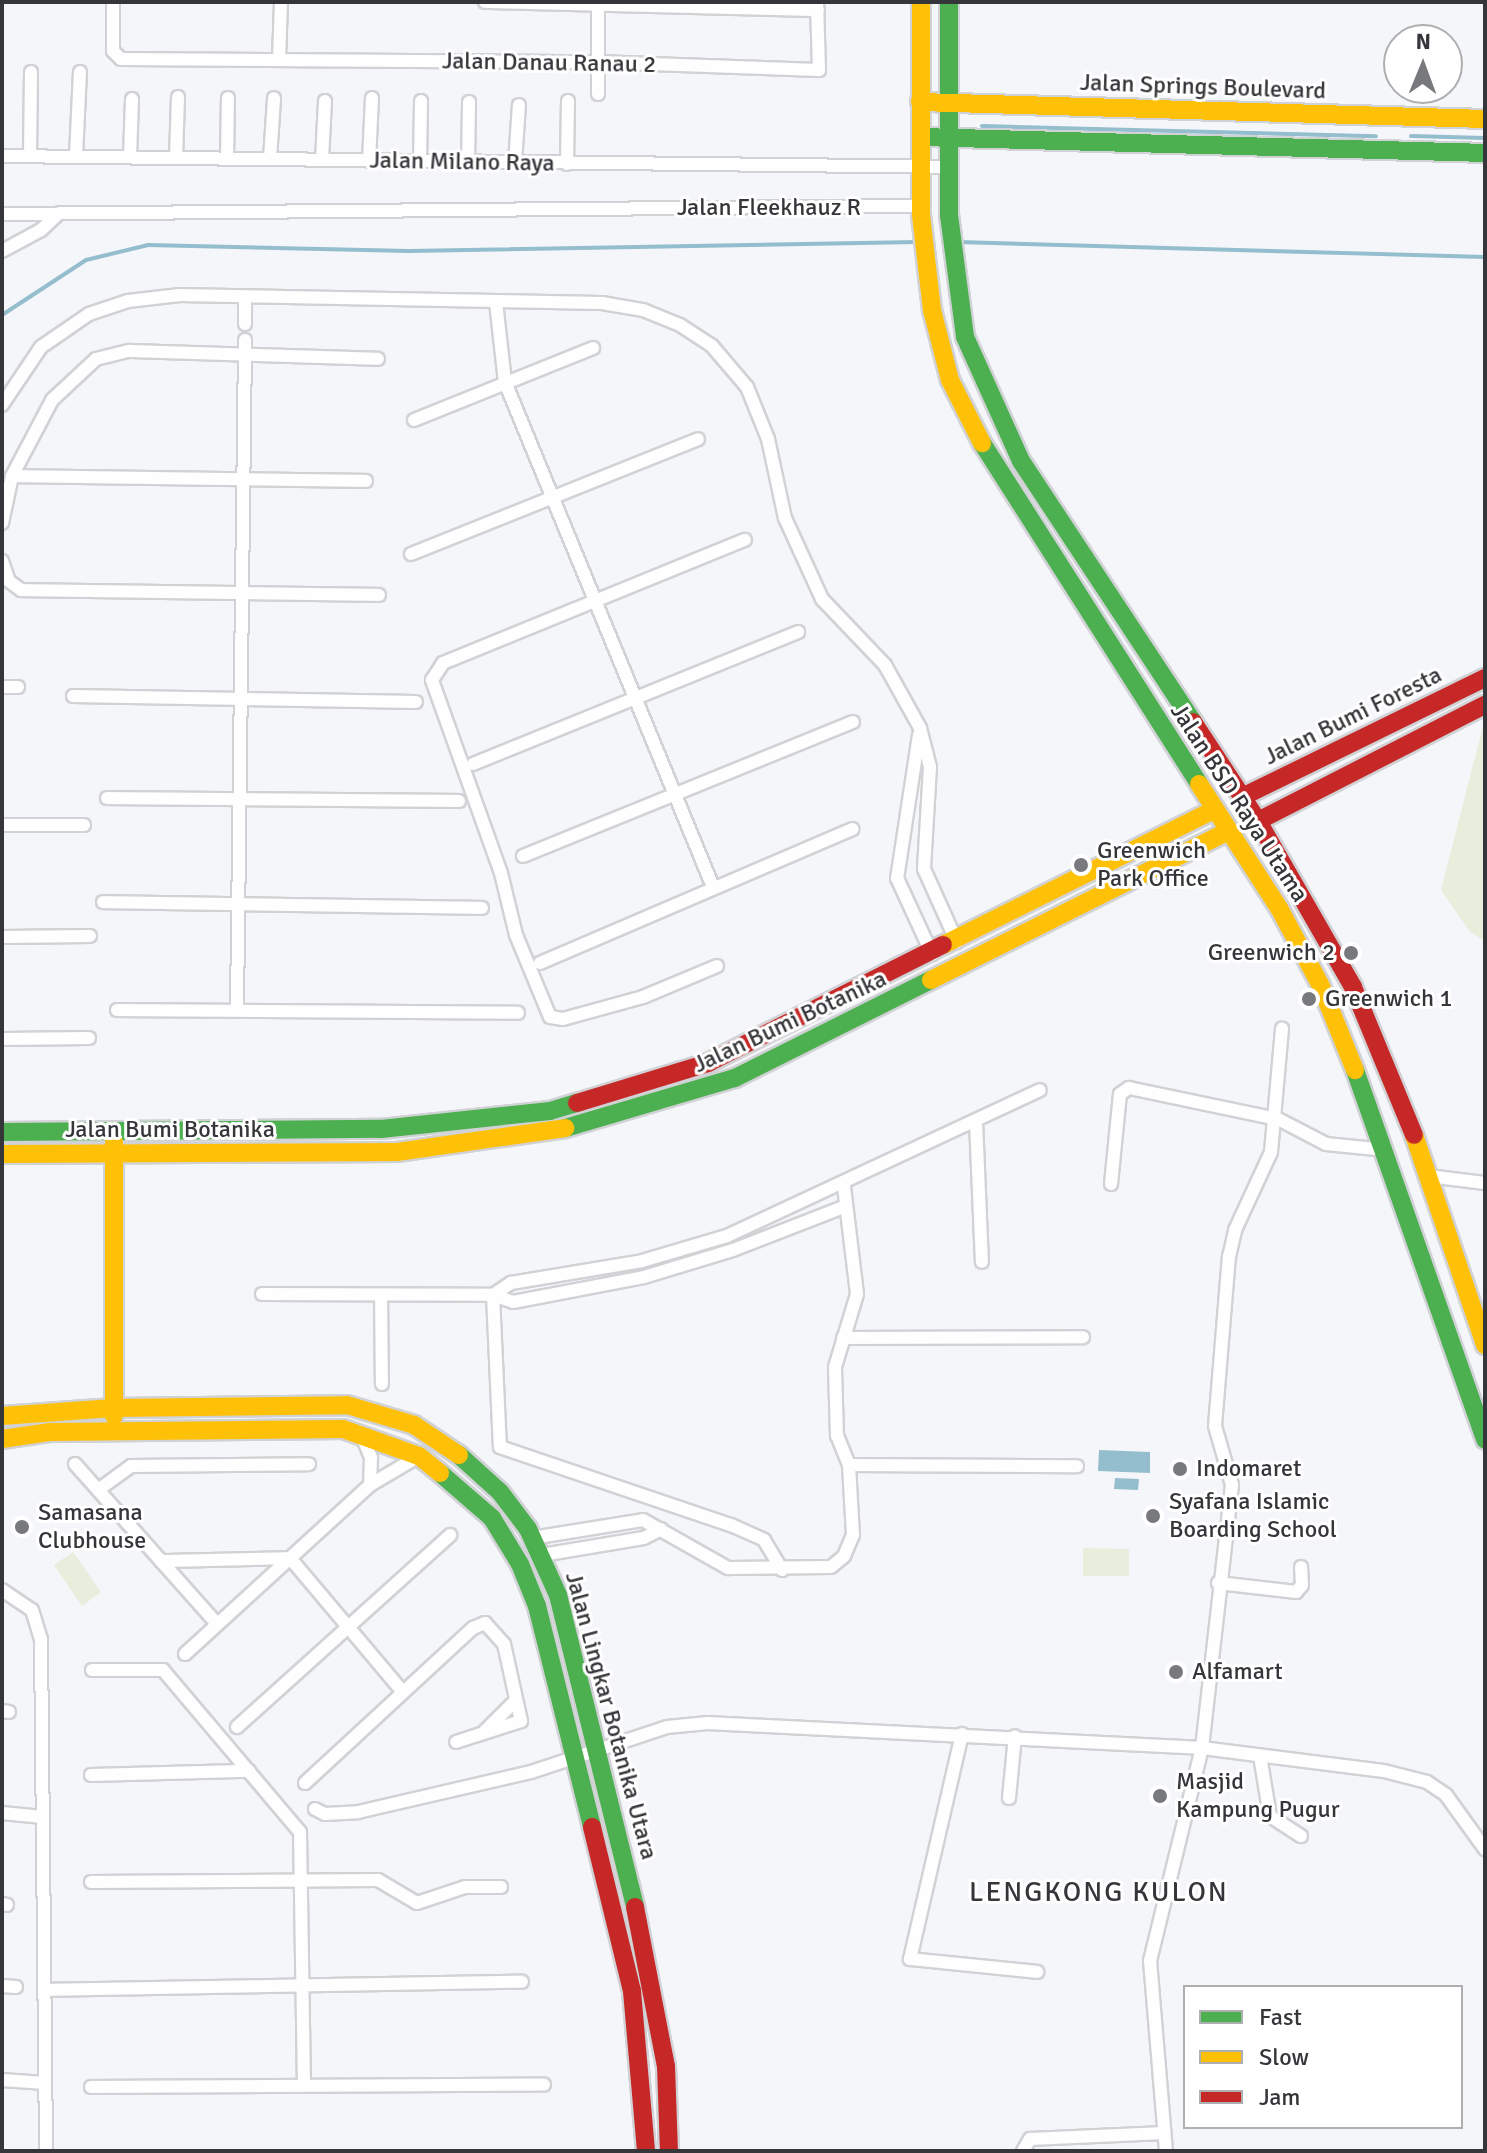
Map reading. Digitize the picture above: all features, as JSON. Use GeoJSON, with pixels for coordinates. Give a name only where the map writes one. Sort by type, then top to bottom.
{"type":"FeatureCollection","features":[{"type":"Feature","properties":{"kind":"main road","name":"Jalan BSD Raya Utama"},"geometry":{"type":"LineString","coordinates":[[921,2],[920,211],[926,273],[940,349],[976,434],[1229,831],[1320,984],[1386,1150],[1485,1440]]}},
{"type":"Feature","properties":{"kind":"main road","name":"Jalan BSD Raya Utama"},"geometry":{"type":"LineString","coordinates":[[949,2],[949,215],[954,275],[965,337],[1021,461],[1258,821],[1353,987],[1428,1176],[1485,1345]]}},
{"type":"Feature","properties":{"kind":"main road","name":"Jalan Springs Boulevard"},"geometry":{"type":"LineString","coordinates":[[920,102],[1485,119]]}},
{"type":"Feature","properties":{"kind":"main road"},"geometry":{"type":"LineString","coordinates":[[1393,151],[1394,116]]}},
{"type":"Feature","properties":{"kind":"main road"},"geometry":{"type":"LineString","coordinates":[[921,137],[1485,153]]}},
{"type":"Feature","properties":{"kind":"main road","name":"Jalan Bumi Foresta"},"geometry":{"type":"LineString","coordinates":[[1242,797],[1485,678]]}},
{"type":"Feature","properties":{"kind":"main road","name":"Jalan Bumi Foresta"},"geometry":{"type":"LineString","coordinates":[[1258,821],[1485,705]]}},
{"type":"Feature","properties":{"kind":"main road","name":"Jalan Bumi Botanika"},"geometry":{"type":"LineString","coordinates":[[2,1132],[468,1123],[550,1111],[678,1074],[957,942],[1214,810]]}},
{"type":"Feature","properties":{"kind":"main road","name":"Jalan Bumi Botanika"},"geometry":{"type":"LineString","coordinates":[[2,1154],[435,1150],[581,1126],[687,1097],[803,1046],[1229,831]]}},
{"type":"Feature","properties":{"kind":"main road"},"geometry":{"type":"LineString","coordinates":[[678,1074],[687,1097]]}},
{"type":"Feature","properties":{"kind":"main road"},"geometry":{"type":"LineString","coordinates":[[114,1130],[114,1431]]}},
{"type":"Feature","properties":{"kind":"main road","name":"Jalan Lingkar Botanika Utara"},"geometry":{"type":"LineString","coordinates":[[2,1416],[114,1408],[318,1402],[391,1415],[466,1460],[500,1492],[542,1555],[558,1595],[599,1752],[656,1994],[666,2066],[669,2151]]}},
{"type":"Feature","properties":{"kind":"main road","name":"Jalan Lingkar Botanika Utara"},"geometry":{"type":"LineString","coordinates":[[2,1439],[114,1431],[303,1427],[360,1432],[419,1456],[492,1518],[520,1564],[537,1606],[632,1991],[642,2067],[646,2151]]}},
{"type":"Feature","properties":{"kind":"main road"},"geometry":{"type":"LineString","coordinates":[[642,2067],[666,2066]]}},
{"type":"Feature","properties":{"kind":"street","name":"Jalan Danau Ranau 2"},"geometry":{"type":"LineString","coordinates":[[113,2],[113,51],[121,59],[598,62],[819,70],[818,6]]}},
{"type":"Feature","properties":{"kind":"street"},"geometry":{"type":"LineString","coordinates":[[279,59],[281,2]]}},
{"type":"Feature","properties":{"kind":"street"},"geometry":{"type":"LineString","coordinates":[[485,2],[818,6]]}},
{"type":"Feature","properties":{"kind":"street"},"geometry":{"type":"LineString","coordinates":[[598,3],[598,94]]}},
{"type":"Feature","properties":{"kind":"street"},"geometry":{"type":"LineString","coordinates":[[30,155],[31,72]]}},
{"type":"Feature","properties":{"kind":"street"},"geometry":{"type":"LineString","coordinates":[[76,156],[80,72]]}},
{"type":"Feature","properties":{"kind":"street"},"geometry":{"type":"LineString","coordinates":[[176,158],[178,97]]}},
{"type":"Feature","properties":{"kind":"street"},"geometry":{"type":"LineString","coordinates":[[227,159],[228,98]]}},
{"type":"Feature","properties":{"kind":"street"},"geometry":{"type":"LineString","coordinates":[[270,159],[274,98]]}},
{"type":"Feature","properties":{"kind":"street"},"geometry":{"type":"LineString","coordinates":[[369,161],[372,98]]}},
{"type":"Feature","properties":{"kind":"street"},"geometry":{"type":"LineString","coordinates":[[130,157],[132,99]]}},
{"type":"Feature","properties":{"kind":"street"},"geometry":{"type":"LineString","coordinates":[[322,160],[325,101]]}},
{"type":"Feature","properties":{"kind":"street"},"geometry":{"type":"LineString","coordinates":[[420,161],[421,101]]}},
{"type":"Feature","properties":{"kind":"street"},"geometry":{"type":"LineString","coordinates":[[567,164],[568,101]]}},
{"type":"Feature","properties":{"kind":"street"},"geometry":{"type":"LineString","coordinates":[[468,162],[469,102]]}},
{"type":"Feature","properties":{"kind":"street"},"geometry":{"type":"LineString","coordinates":[[515,163],[519,105]]}},
{"type":"Feature","properties":{"kind":"street","name":"Jalan Milano Raya"},"geometry":{"type":"LineString","coordinates":[[2,156],[950,167]]}},
{"type":"Feature","properties":{"kind":"street","name":"Jalan Fleekhauz R"},"geometry":{"type":"LineString","coordinates":[[2,214],[618,207],[920,211]]}},
{"type":"Feature","properties":{"kind":"street"},"geometry":{"type":"LineString","coordinates":[[2,251],[41,230],[59,213]]}},
{"type":"Feature","properties":{"kind":"street"},"geometry":{"type":"LineString","coordinates":[[2,405],[41,347],[89,314],[128,301],[180,295],[602,303],[643,310],[680,325],[734,368],[755,402],[782,508],[822,599],[891,672],[920,728],[930,767],[924,869],[957,942]]}},
{"type":"Feature","properties":{"kind":"street"},"geometry":{"type":"LineString","coordinates":[[245,298],[245,324]]}},
{"type":"Feature","properties":{"kind":"street"},"geometry":{"type":"LineString","coordinates":[[496,302],[505,382],[638,696],[713,887]]}},
{"type":"Feature","properties":{"kind":"street"},"geometry":{"type":"LineString","coordinates":[[237,1008],[237,799],[245,340]]}},
{"type":"Feature","properties":{"kind":"street"},"geometry":{"type":"LineString","coordinates":[[414,420],[593,348]]}},
{"type":"Feature","properties":{"kind":"street"},"geometry":{"type":"LineString","coordinates":[[2,523],[12,476],[52,400],[96,359],[129,351],[378,359]]}},
{"type":"Feature","properties":{"kind":"street"},"geometry":{"type":"LineString","coordinates":[[411,554],[698,439]]}},
{"type":"Feature","properties":{"kind":"street"},"geometry":{"type":"LineString","coordinates":[[12,476],[366,481]]}},
{"type":"Feature","properties":{"kind":"street"},"geometry":{"type":"LineString","coordinates":[[717,966],[643,997],[563,1019],[550,1017],[516,935],[501,873],[431,687],[443,663],[745,540]]}},
{"type":"Feature","properties":{"kind":"street"},"geometry":{"type":"LineString","coordinates":[[2,561],[9,581],[21,590],[379,595]]}},
{"type":"Feature","properties":{"kind":"street"},"geometry":{"type":"LineString","coordinates":[[473,764],[798,632]]}},
{"type":"Feature","properties":{"kind":"street"},"geometry":{"type":"LineString","coordinates":[[2,687],[18,687]]}},
{"type":"Feature","properties":{"kind":"street"},"geometry":{"type":"LineString","coordinates":[[73,696],[416,702]]}},
{"type":"Feature","properties":{"kind":"street"},"geometry":{"type":"LineString","coordinates":[[523,856],[853,722]]}},
{"type":"Feature","properties":{"kind":"street"},"geometry":{"type":"LineString","coordinates":[[920,728],[897,878],[932,954]]}},
{"type":"Feature","properties":{"kind":"street"},"geometry":{"type":"LineString","coordinates":[[107,798],[459,801]]}},
{"type":"Feature","properties":{"kind":"street"},"geometry":{"type":"LineString","coordinates":[[2,825],[84,825]]}},
{"type":"Feature","properties":{"kind":"street"},"geometry":{"type":"LineString","coordinates":[[540,963],[852,829]]}},
{"type":"Feature","properties":{"kind":"street"},"geometry":{"type":"LineString","coordinates":[[103,902],[482,908]]}},
{"type":"Feature","properties":{"kind":"street"},"geometry":{"type":"LineString","coordinates":[[2,937],[90,936]]}},
{"type":"Feature","properties":{"kind":"street"},"geometry":{"type":"LineString","coordinates":[[117,1010],[237,1008],[518,1013]]}},
{"type":"Feature","properties":{"kind":"street"},"geometry":{"type":"LineString","coordinates":[[1166,2151],[1150,1961],[1202,1748],[1218,1583],[1232,1485],[1215,1426],[1229,1257],[1235,1230],[1271,1152],[1278,1119],[1282,1028]]}},
{"type":"Feature","properties":{"kind":"street"},"geometry":{"type":"LineString","coordinates":[[2,1039],[89,1038]]}},
{"type":"Feature","properties":{"kind":"street"},"geometry":{"type":"LineString","coordinates":[[1111,1184],[1124,1089],[1278,1119],[1326,1144],[1386,1150]]}},
{"type":"Feature","properties":{"kind":"street"},"geometry":{"type":"LineString","coordinates":[[493,1295],[511,1283],[642,1261],[727,1236],[844,1186],[1040,1090]]}},
{"type":"Feature","properties":{"kind":"street"},"geometry":{"type":"LineString","coordinates":[[976,1121],[982,1262]]}},
{"type":"Feature","properties":{"kind":"street"},"geometry":{"type":"LineString","coordinates":[[1428,1176],[1485,1183]]}},
{"type":"Feature","properties":{"kind":"street"},"geometry":{"type":"LineString","coordinates":[[532,1538],[643,1520],[728,1568],[782,1570],[831,1567],[844,1556],[853,1535],[849,1465],[837,1436],[835,1367],[857,1294],[844,1186]]}},
{"type":"Feature","properties":{"kind":"street"},"geometry":{"type":"LineString","coordinates":[[262,1294],[493,1295],[513,1302],[644,1277],[733,1250],[846,1206]]}},
{"type":"Feature","properties":{"kind":"street"},"geometry":{"type":"LineString","coordinates":[[381,1295],[382,1384]]}},
{"type":"Feature","properties":{"kind":"street"},"geometry":{"type":"LineString","coordinates":[[493,1295],[500,1447],[731,1525],[764,1540],[782,1570]]}},
{"type":"Feature","properties":{"kind":"street"},"geometry":{"type":"LineString","coordinates":[[843,1338],[1083,1337]]}},
{"type":"Feature","properties":{"kind":"street"},"geometry":{"type":"LineString","coordinates":[[360,1432],[371,1458],[370,1485]]}},
{"type":"Feature","properties":{"kind":"street"},"geometry":{"type":"LineString","coordinates":[[185,1654],[370,1485],[419,1456]]}},
{"type":"Feature","properties":{"kind":"street"},"geometry":{"type":"LineString","coordinates":[[75,1464],[217,1624]]}},
{"type":"Feature","properties":{"kind":"street"},"geometry":{"type":"LineString","coordinates":[[98,1490],[131,1466],[309,1464]]}},
{"type":"Feature","properties":{"kind":"street"},"geometry":{"type":"LineString","coordinates":[[849,1465],[1077,1466]]}},
{"type":"Feature","properties":{"kind":"street"},"geometry":{"type":"LineString","coordinates":[[542,1555],[644,1538],[661,1529]]}},
{"type":"Feature","properties":{"kind":"street"},"geometry":{"type":"LineString","coordinates":[[237,1727],[450,1535]]}},
{"type":"Feature","properties":{"kind":"street"},"geometry":{"type":"LineString","coordinates":[[161,1561],[290,1558]]}},
{"type":"Feature","properties":{"kind":"street"},"geometry":{"type":"LineString","coordinates":[[290,1558],[403,1692]]}},
{"type":"Feature","properties":{"kind":"street"},"geometry":{"type":"LineString","coordinates":[[1218,1583],[1296,1592],[1301,1567]]}},
{"type":"Feature","properties":{"kind":"street"},"geometry":{"type":"LineString","coordinates":[[2,1590],[21,1599],[38,1623],[46,2151]]}},
{"type":"Feature","properties":{"kind":"street"},"geometry":{"type":"LineString","coordinates":[[305,1783],[473,1628],[485,1623],[504,1644],[521,1721],[456,1742]]}},
{"type":"Feature","properties":{"kind":"street"},"geometry":{"type":"LineString","coordinates":[[92,1670],[163,1670],[300,1832],[304,2086]]}},
{"type":"Feature","properties":{"kind":"street"},"geometry":{"type":"LineString","coordinates":[[482,1734],[516,1700]]}},
{"type":"Feature","properties":{"kind":"street"},"geometry":{"type":"LineString","coordinates":[[315,1809],[325,1814],[358,1812],[575,1759],[682,1724],[1015,1736],[1202,1748],[1260,1756],[1427,1782],[1446,1795],[1485,1849]]}},
{"type":"Feature","properties":{"kind":"street"},"geometry":{"type":"LineString","coordinates":[[962,1734],[910,1959],[1037,1972]]}},
{"type":"Feature","properties":{"kind":"street"},"geometry":{"type":"LineString","coordinates":[[1009,1798],[1015,1736]]}},
{"type":"Feature","properties":{"kind":"street"},"geometry":{"type":"LineString","coordinates":[[1260,1756],[1270,1816],[1301,1836]]}},
{"type":"Feature","properties":{"kind":"street"},"geometry":{"type":"LineString","coordinates":[[91,1775],[249,1771]]}},
{"type":"Feature","properties":{"kind":"street"},"geometry":{"type":"LineString","coordinates":[[2,1813],[43,1817]]}},
{"type":"Feature","properties":{"kind":"street"},"geometry":{"type":"LineString","coordinates":[[91,1882],[378,1880],[417,1903],[465,1887],[501,1887]]}},
{"type":"Feature","properties":{"kind":"street"},"geometry":{"type":"LineString","coordinates":[[45,1990],[522,1982]]}},
{"type":"Feature","properties":{"kind":"street"},"geometry":{"type":"LineString","coordinates":[[2,2080],[45,2083]]}},
{"type":"Feature","properties":{"kind":"street"},"geometry":{"type":"LineString","coordinates":[[91,2087],[544,2085]]}},
{"type":"Feature","properties":{"kind":"street"},"geometry":{"type":"LineString","coordinates":[[1023,2151],[1030,2139],[1164,2133]]}},
{"type":"Feature","properties":{"kind":"green space"},"geometry":{"type":"Polygon","coordinates":[[[1483,726],[1485,941],[1470,932],[1441,890],[1483,726]]]}},
{"type":"Feature","properties":{"kind":"green space"},"geometry":{"type":"Polygon","coordinates":[[[1083,1548],[1129,1549],[1129,1576],[1083,1576],[1083,1548]]]}},
{"type":"Feature","properties":{"kind":"green space"},"geometry":{"type":"Polygon","coordinates":[[[73,1552],[101,1592],[82,1606],[54,1565],[73,1552]]]}},
{"type":"Feature","properties":{"kind":"water"},"geometry":{"type":"Polygon","coordinates":[[[1099,1450],[1150,1452],[1150,1473],[1098,1471],[1099,1450]]]}},
{"type":"Feature","properties":{"kind":"water"},"geometry":{"type":"Polygon","coordinates":[[[1115,1478],[1139,1479],[1138,1490],[1114,1489],[1115,1478]]]}},
{"type":"Feature","properties":{"kind":"waterway"},"geometry":{"type":"LineString","coordinates":[[982,126],[1376,136]]}},
{"type":"Feature","properties":{"kind":"waterway"},"geometry":{"type":"LineString","coordinates":[[1411,136],[1485,138]]}},
{"type":"Feature","properties":{"kind":"waterway"},"geometry":{"type":"LineString","coordinates":[[2,315],[86,260],[148,245],[409,251],[917,242]]}},
{"type":"Feature","properties":{"kind":"waterway"},"geometry":{"type":"LineString","coordinates":[[958,242],[1485,257]]}},
{"type":"Feature","properties":{"kind":"traffic: fast"},"geometry":{"type":"LineString","coordinates":[[949,2],[949,215],[965,337],[1021,461],[1193,722]]}},
{"type":"Feature","properties":{"kind":"traffic: fast"},"geometry":{"type":"LineString","coordinates":[[921,137],[1485,153]]}},
{"type":"Feature","properties":{"kind":"traffic: fast"},"geometry":{"type":"LineString","coordinates":[[982,443],[1199,784]]}},
{"type":"Feature","properties":{"kind":"traffic: fast"},"geometry":{"type":"LineString","coordinates":[[565,1128],[735,1078],[931,980]]}},
{"type":"Feature","properties":{"kind":"traffic: fast"},"geometry":{"type":"LineString","coordinates":[[1355,1070],[1485,1440]]}},
{"type":"Feature","properties":{"kind":"traffic: fast"},"geometry":{"type":"LineString","coordinates":[[2,1132],[381,1129],[550,1111],[577,1103]]}},
{"type":"Feature","properties":{"kind":"traffic: fast"},"geometry":{"type":"LineString","coordinates":[[459,1455],[500,1492],[528,1529],[558,1595],[635,1907]]}},
{"type":"Feature","properties":{"kind":"traffic: fast"},"geometry":{"type":"LineString","coordinates":[[440,1473],[492,1518],[520,1564],[537,1606],[592,1827]]}},
{"type":"Feature","properties":{"kind":"traffic: slow"},"geometry":{"type":"LineString","coordinates":[[921,2],[921,215],[932,310],[950,380],[982,443]]}},
{"type":"Feature","properties":{"kind":"traffic: slow"},"geometry":{"type":"LineString","coordinates":[[920,102],[1485,119]]}},
{"type":"Feature","properties":{"kind":"traffic: slow"},"geometry":{"type":"LineString","coordinates":[[1199,784],[1279,908],[1320,984],[1355,1070]]}},
{"type":"Feature","properties":{"kind":"traffic: slow"},"geometry":{"type":"LineString","coordinates":[[943,945],[1214,810]]}},
{"type":"Feature","properties":{"kind":"traffic: slow"},"geometry":{"type":"LineString","coordinates":[[931,980],[1229,831]]}},
{"type":"Feature","properties":{"kind":"traffic: slow"},"geometry":{"type":"LineString","coordinates":[[2,1154],[397,1152],[565,1128]]}},
{"type":"Feature","properties":{"kind":"traffic: slow"},"geometry":{"type":"LineString","coordinates":[[1414,1135],[1485,1345]]}},
{"type":"Feature","properties":{"kind":"traffic: slow"},"geometry":{"type":"LineString","coordinates":[[114,1142],[114,1416]]}},
{"type":"Feature","properties":{"kind":"traffic: slow"},"geometry":{"type":"LineString","coordinates":[[2,1416],[114,1408],[347,1405],[414,1425],[459,1455]]}},
{"type":"Feature","properties":{"kind":"traffic: slow"},"geometry":{"type":"LineString","coordinates":[[2,1439],[50,1432],[343,1429],[419,1456],[440,1473]]}},
{"type":"Feature","properties":{"kind":"traffic: jam"},"geometry":{"type":"LineString","coordinates":[[1242,797],[1485,678]]}},
{"type":"Feature","properties":{"kind":"traffic: jam"},"geometry":{"type":"LineString","coordinates":[[1258,821],[1485,705]]}},
{"type":"Feature","properties":{"kind":"traffic: jam"},"geometry":{"type":"LineString","coordinates":[[1193,722],[1258,821],[1353,987],[1414,1135]]}},
{"type":"Feature","properties":{"kind":"traffic: jam"},"geometry":{"type":"LineString","coordinates":[[577,1103],[708,1063],[943,945]]}},
{"type":"Feature","properties":{"kind":"traffic: jam"},"geometry":{"type":"LineString","coordinates":[[592,1827],[632,1991],[646,2151]]}},
{"type":"Feature","properties":{"kind":"traffic: jam"},"geometry":{"type":"LineString","coordinates":[[635,1907],[666,2066],[669,2151]]}},
{"type":"Feature","properties":{"kind":"place","name":"Greenwich Park Office"},"geometry":{"type":"Point","coordinates":[1081,865]}},
{"type":"Feature","properties":{"kind":"place","name":"Greenwich 2"},"geometry":{"type":"Point","coordinates":[1351,953]}},
{"type":"Feature","properties":{"kind":"place","name":"Greenwich 1"},"geometry":{"type":"Point","coordinates":[1309,999]}},
{"type":"Feature","properties":{"kind":"place","name":"Indomaret"},"geometry":{"type":"Point","coordinates":[1180,1469]}},
{"type":"Feature","properties":{"kind":"place","name":"Syafana Islamic Boarding School"},"geometry":{"type":"Point","coordinates":[1153,1516]}},
{"type":"Feature","properties":{"kind":"place","name":"Samasana Clubhouse"},"geometry":{"type":"Point","coordinates":[22,1527]}},
{"type":"Feature","properties":{"kind":"place","name":"Alfamart"},"geometry":{"type":"Point","coordinates":[1176,1672]}},
{"type":"Feature","properties":{"kind":"place","name":"Masjid Kampung Pugur"},"geometry":{"type":"Point","coordinates":[1160,1796]}},
{"type":"Feature","properties":{"kind":"district","name":"LENGKONG KULON"},"geometry":{"type":"Point","coordinates":[1099,1892]}}]}
